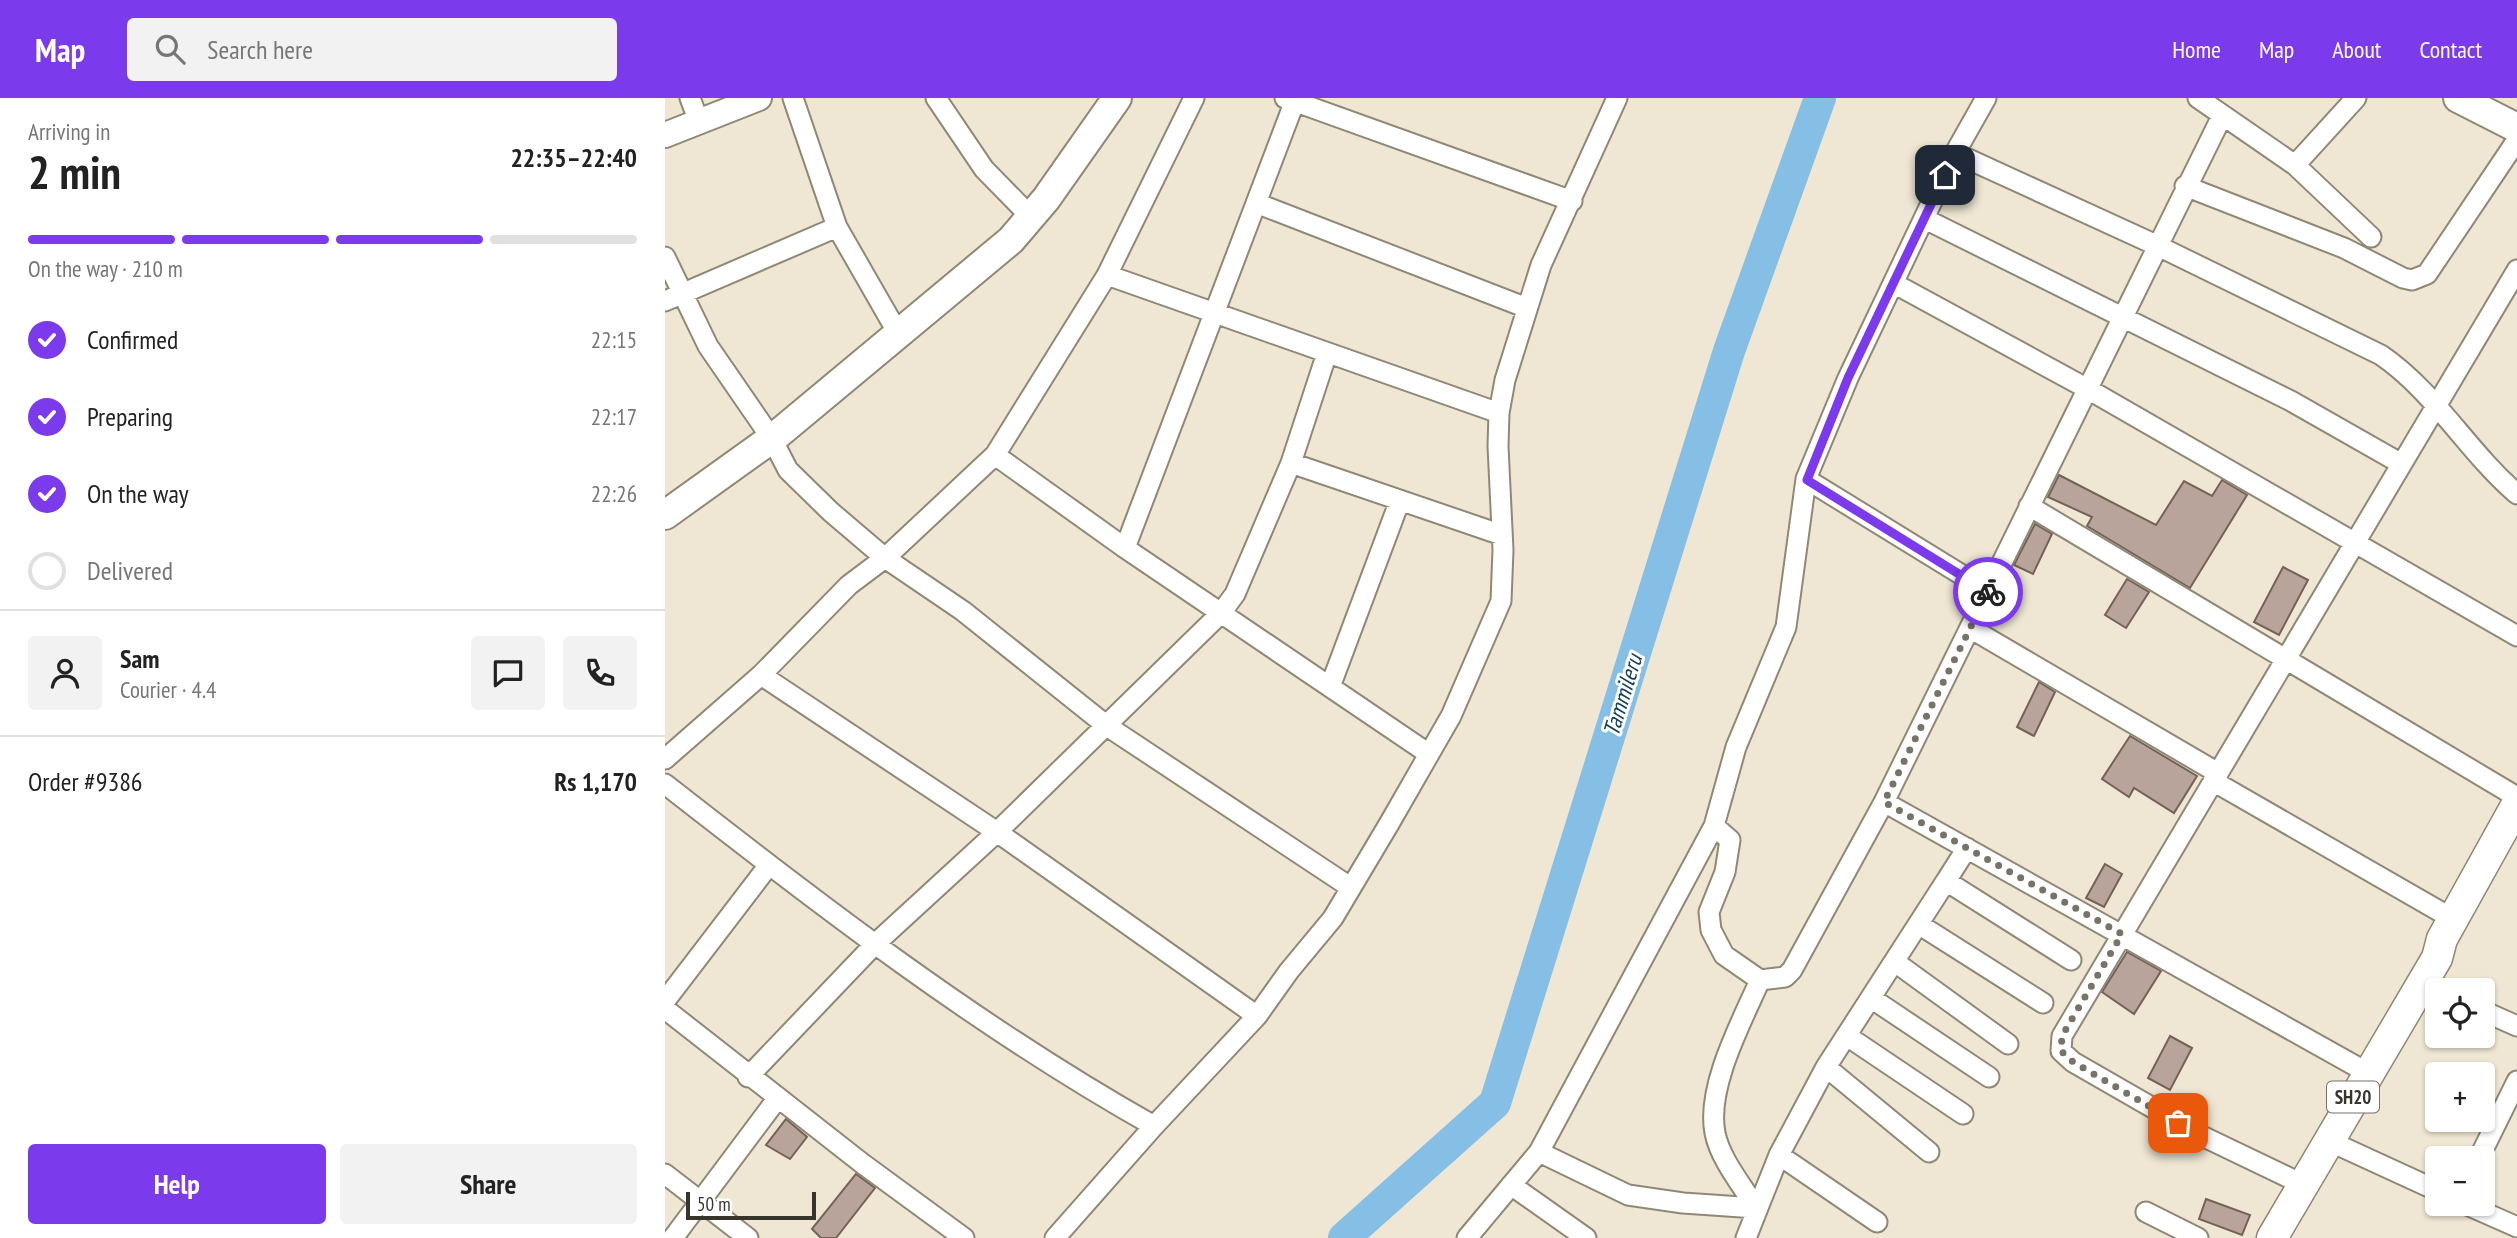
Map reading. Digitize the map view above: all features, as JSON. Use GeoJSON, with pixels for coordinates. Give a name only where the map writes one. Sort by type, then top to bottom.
{"type":"FeatureCollection","features":[{"type":"Feature","properties":{"kind":"main road"},"geometry":{"type":"LineString","coordinates":[[665,516],[772,439],[1011,240],[1031,217],[1117,98]]}},
{"type":"Feature","properties":{"kind":"main road"},"geometry":{"type":"LineString","coordinates":[[2458,98],[2517,128]]}},
{"type":"Feature","properties":{"kind":"main road","name":"SH20"},"geometry":{"type":"LineString","coordinates":[[2432,978],[2442,939],[2517,804]]}},
{"type":"Feature","properties":{"kind":"main road","name":"SH20"},"geometry":{"type":"LineString","coordinates":[[2272,1238],[2368,1073],[2425,994]]}},
{"type":"Feature","properties":{"kind":"street"},"geometry":{"type":"LineString","coordinates":[[690,98],[699,122]]}},
{"type":"Feature","properties":{"kind":"street"},"geometry":{"type":"LineString","coordinates":[[665,135],[759,98]]}},
{"type":"Feature","properties":{"kind":"street"},"geometry":{"type":"LineString","coordinates":[[793,98],[837,228],[899,335]]}},
{"type":"Feature","properties":{"kind":"street"},"geometry":{"type":"LineString","coordinates":[[936,98],[984,169],[1031,217]]}},
{"type":"Feature","properties":{"kind":"street"},"geometry":{"type":"LineString","coordinates":[[665,759],[761,676],[849,585],[885,558],[995,455],[1107,275],[1194,98]]}},
{"type":"Feature","properties":{"kind":"street"},"geometry":{"type":"LineString","coordinates":[[1494,1238],[1472,1232],[1539,1152],[1714,826],[1736,747],[1786,627],[1807,480],[1848,378],[1926,219],[1955,153],[1986,98]]}},
{"type":"Feature","properties":{"kind":"street"},"geometry":{"type":"LineString","coordinates":[[2198,98],[2295,165],[2371,237]]}},
{"type":"Feature","properties":{"kind":"street"},"geometry":{"type":"LineString","coordinates":[[2295,165],[2356,98]]}},
{"type":"Feature","properties":{"kind":"street"},"geometry":{"type":"LineString","coordinates":[[1055,1238],[1154,1126],[1257,1016],[1289,971],[1333,918],[1451,716],[1501,601],[1499,413],[1505,380],[1541,265],[1613,99]]}},
{"type":"Feature","properties":{"kind":"street"},"geometry":{"type":"LineString","coordinates":[[1125,548],[1256,204],[1291,100],[1571,201]]}},
{"type":"Feature","properties":{"kind":"street"},"geometry":{"type":"LineString","coordinates":[[1714,826],[1730,840],[1725,872],[1709,912],[1711,930],[1724,955],[1760,980],[1785,977],[1792,970],[1884,802],[2185,186],[2222,117]]}},
{"type":"Feature","properties":{"kind":"street"},"geometry":{"type":"LineString","coordinates":[[2185,186],[2344,248],[2412,280],[2427,274],[2517,140]]}},
{"type":"Feature","properties":{"kind":"street"},"geometry":{"type":"LineString","coordinates":[[1955,153],[2156,245],[2381,355],[2408,374],[2497,477],[2517,494]]}},
{"type":"Feature","properties":{"kind":"street"},"geometry":{"type":"LineString","coordinates":[[1256,204],[1527,308]]}},
{"type":"Feature","properties":{"kind":"street"},"geometry":{"type":"LineString","coordinates":[[1926,219],[2291,401],[2400,463]]}},
{"type":"Feature","properties":{"kind":"street"},"geometry":{"type":"LineString","coordinates":[[673,298],[837,228]]}},
{"type":"Feature","properties":{"kind":"street"},"geometry":{"type":"LineString","coordinates":[[665,257],[673,298],[772,439],[788,470],[831,512],[885,558],[963,611],[1107,726],[1350,887]]}},
{"type":"Feature","properties":{"kind":"street"},"geometry":{"type":"LineString","coordinates":[[2302,1184],[2200,1135],[2073,1062],[2061,1051],[2062,1036],[2517,270]]}},
{"type":"Feature","properties":{"kind":"street"},"geometry":{"type":"LineString","coordinates":[[1107,275],[1499,413]]}},
{"type":"Feature","properties":{"kind":"street"},"geometry":{"type":"LineString","coordinates":[[1895,284],[2086,388],[2517,636]]}},
{"type":"Feature","properties":{"kind":"street"},"geometry":{"type":"LineString","coordinates":[[748,1077],[875,944],[997,832],[1221,613],[1235,594],[1291,463],[1327,354]]}},
{"type":"Feature","properties":{"kind":"street"},"geometry":{"type":"LineString","coordinates":[[995,455],[1125,548],[1429,754]]}},
{"type":"Feature","properties":{"kind":"street"},"geometry":{"type":"LineString","coordinates":[[1291,463],[1502,535]]}},
{"type":"Feature","properties":{"kind":"street"},"geometry":{"type":"LineString","coordinates":[[1807,480],[1988,591]]}},
{"type":"Feature","properties":{"kind":"street"},"geometry":{"type":"LineString","coordinates":[[1330,687],[1400,500]]}},
{"type":"Feature","properties":{"kind":"street"},"geometry":{"type":"LineString","coordinates":[[2029,506],[2517,797]]}},
{"type":"Feature","properties":{"kind":"street"},"geometry":{"type":"LineString","coordinates":[[1970,628],[2453,919]]}},
{"type":"Feature","properties":{"kind":"street"},"geometry":{"type":"LineString","coordinates":[[761,676],[997,832],[1257,1016]]}},
{"type":"Feature","properties":{"kind":"street"},"geometry":{"type":"LineString","coordinates":[[665,784],[875,944],[1091,1091],[1154,1126]]}},
{"type":"Feature","properties":{"kind":"street"},"geometry":{"type":"LineString","coordinates":[[1884,802],[2368,1073]]}},
{"type":"Feature","properties":{"kind":"street"},"geometry":{"type":"LineString","coordinates":[[1746,1238],[1779,1156],[1826,1067],[1920,925],[1967,848]]}},
{"type":"Feature","properties":{"kind":"street"},"geometry":{"type":"LineString","coordinates":[[665,1001],[769,865]]}},
{"type":"Feature","properties":{"kind":"street"},"geometry":{"type":"LineString","coordinates":[[1946,881],[2071,960]]}},
{"type":"Feature","properties":{"kind":"street"},"geometry":{"type":"LineString","coordinates":[[1920,925],[2043,1003]]}},
{"type":"Feature","properties":{"kind":"street"},"geometry":{"type":"LineString","coordinates":[[1895,962],[2008,1044]]}},
{"type":"Feature","properties":{"kind":"street"},"geometry":{"type":"LineString","coordinates":[[1756,1208],[1723,1154],[1715,1132],[1716,1095],[1735,1035],[1760,980]]}},
{"type":"Feature","properties":{"kind":"street"},"geometry":{"type":"LineString","coordinates":[[1871,998],[1989,1077]]}},
{"type":"Feature","properties":{"kind":"street"},"geometry":{"type":"LineString","coordinates":[[665,1010],[748,1077],[964,1238]]}},
{"type":"Feature","properties":{"kind":"street"},"geometry":{"type":"LineString","coordinates":[[2495,1016],[2517,1026]]}},
{"type":"Feature","properties":{"kind":"street"},"geometry":{"type":"LineString","coordinates":[[1847,1036],[1963,1114]]}},
{"type":"Feature","properties":{"kind":"street"},"geometry":{"type":"LineString","coordinates":[[1826,1067],[1929,1152]]}},
{"type":"Feature","properties":{"kind":"street"},"geometry":{"type":"LineString","coordinates":[[2485,1146],[2517,1081]]}},
{"type":"Feature","properties":{"kind":"street"},"geometry":{"type":"LineString","coordinates":[[673,1238],[777,1099]]}},
{"type":"Feature","properties":{"kind":"street"},"geometry":{"type":"LineString","coordinates":[[2327,1140],[2425,1185]]}},
{"type":"Feature","properties":{"kind":"street"},"geometry":{"type":"LineString","coordinates":[[1539,1152],[1628,1195],[1683,1203],[1756,1208]]}},
{"type":"Feature","properties":{"kind":"street"},"geometry":{"type":"LineString","coordinates":[[1779,1156],[1877,1222]]}},
{"type":"Feature","properties":{"kind":"street"},"geometry":{"type":"LineString","coordinates":[[665,1174],[748,1238]]}},
{"type":"Feature","properties":{"kind":"street"},"geometry":{"type":"LineString","coordinates":[[1511,1185],[1586,1238]]}},
{"type":"Feature","properties":{"kind":"street"},"geometry":{"type":"LineString","coordinates":[[2146,1212],[2198,1238]]}},
{"type":"Feature","properties":{"kind":"street"},"geometry":{"type":"LineString","coordinates":[[2492,1216],[2517,1227]]}},
{"type":"Feature","properties":{"kind":"building"},"geometry":{"type":"Polygon","coordinates":[[[2059,475],[2156,525],[2184,481],[2212,496],[2222,480],[2247,495],[2190,588],[2087,526],[2092,517],[2048,497],[2059,475]]]}},
{"type":"Feature","properties":{"kind":"building"},"geometry":{"type":"Polygon","coordinates":[[[2035,524],[2052,534],[2033,574],[2014,565],[2035,524]]]}},
{"type":"Feature","properties":{"kind":"building"},"geometry":{"type":"Polygon","coordinates":[[[2283,567],[2308,580],[2279,635],[2254,622],[2283,567]]]}},
{"type":"Feature","properties":{"kind":"building"},"geometry":{"type":"Polygon","coordinates":[[[2127,579],[2149,592],[2126,628],[2105,615],[2127,579]]]}},
{"type":"Feature","properties":{"kind":"building"},"geometry":{"type":"Polygon","coordinates":[[[2039,682],[2055,692],[2034,736],[2017,727],[2039,682]]]}},
{"type":"Feature","properties":{"kind":"building"},"geometry":{"type":"Polygon","coordinates":[[[2130,736],[2197,776],[2174,813],[2134,788],[2129,797],[2102,779],[2130,736]]]}},
{"type":"Feature","properties":{"kind":"building"},"geometry":{"type":"Polygon","coordinates":[[[2105,864],[2122,874],[2104,907],[2086,898],[2105,864]]]}},
{"type":"Feature","properties":{"kind":"building"},"geometry":{"type":"Polygon","coordinates":[[[2127,952],[2161,971],[2134,1014],[2102,992],[2127,952]]]}},
{"type":"Feature","properties":{"kind":"building"},"geometry":{"type":"Polygon","coordinates":[[[2170,1036],[2192,1048],[2170,1090],[2148,1078],[2170,1036]]]}},
{"type":"Feature","properties":{"kind":"building"},"geometry":{"type":"Polygon","coordinates":[[[786,1119],[807,1137],[790,1159],[766,1145],[786,1119]]]}},
{"type":"Feature","properties":{"kind":"building"},"geometry":{"type":"Polygon","coordinates":[[[856,1174],[875,1188],[836,1238],[821,1238],[812,1229],[856,1174]]]}},
{"type":"Feature","properties":{"kind":"building"},"geometry":{"type":"Polygon","coordinates":[[[2206,1199],[2250,1215],[2242,1235],[2199,1219],[2206,1199]]]}},
{"type":"Feature","properties":{"kind":"waterway","name":"Tammileru"},"geometry":{"type":"LineString","coordinates":[[1344,1238],[1495,1103],[1729,351],[1820,98]]}},
{"type":"Feature","properties":{"kind":"way so far"},"geometry":{"type":"LineString","coordinates":[[1988,592],[1884,802],[2122,934],[2062,1036],[2061,1051],[2073,1062],[2178,1123]]}},
{"type":"Feature","properties":{"kind":"route"},"geometry":{"type":"LineString","coordinates":[[1945,175],[1909,256],[1848,378],[1807,480],[1988,592]]}}]}
